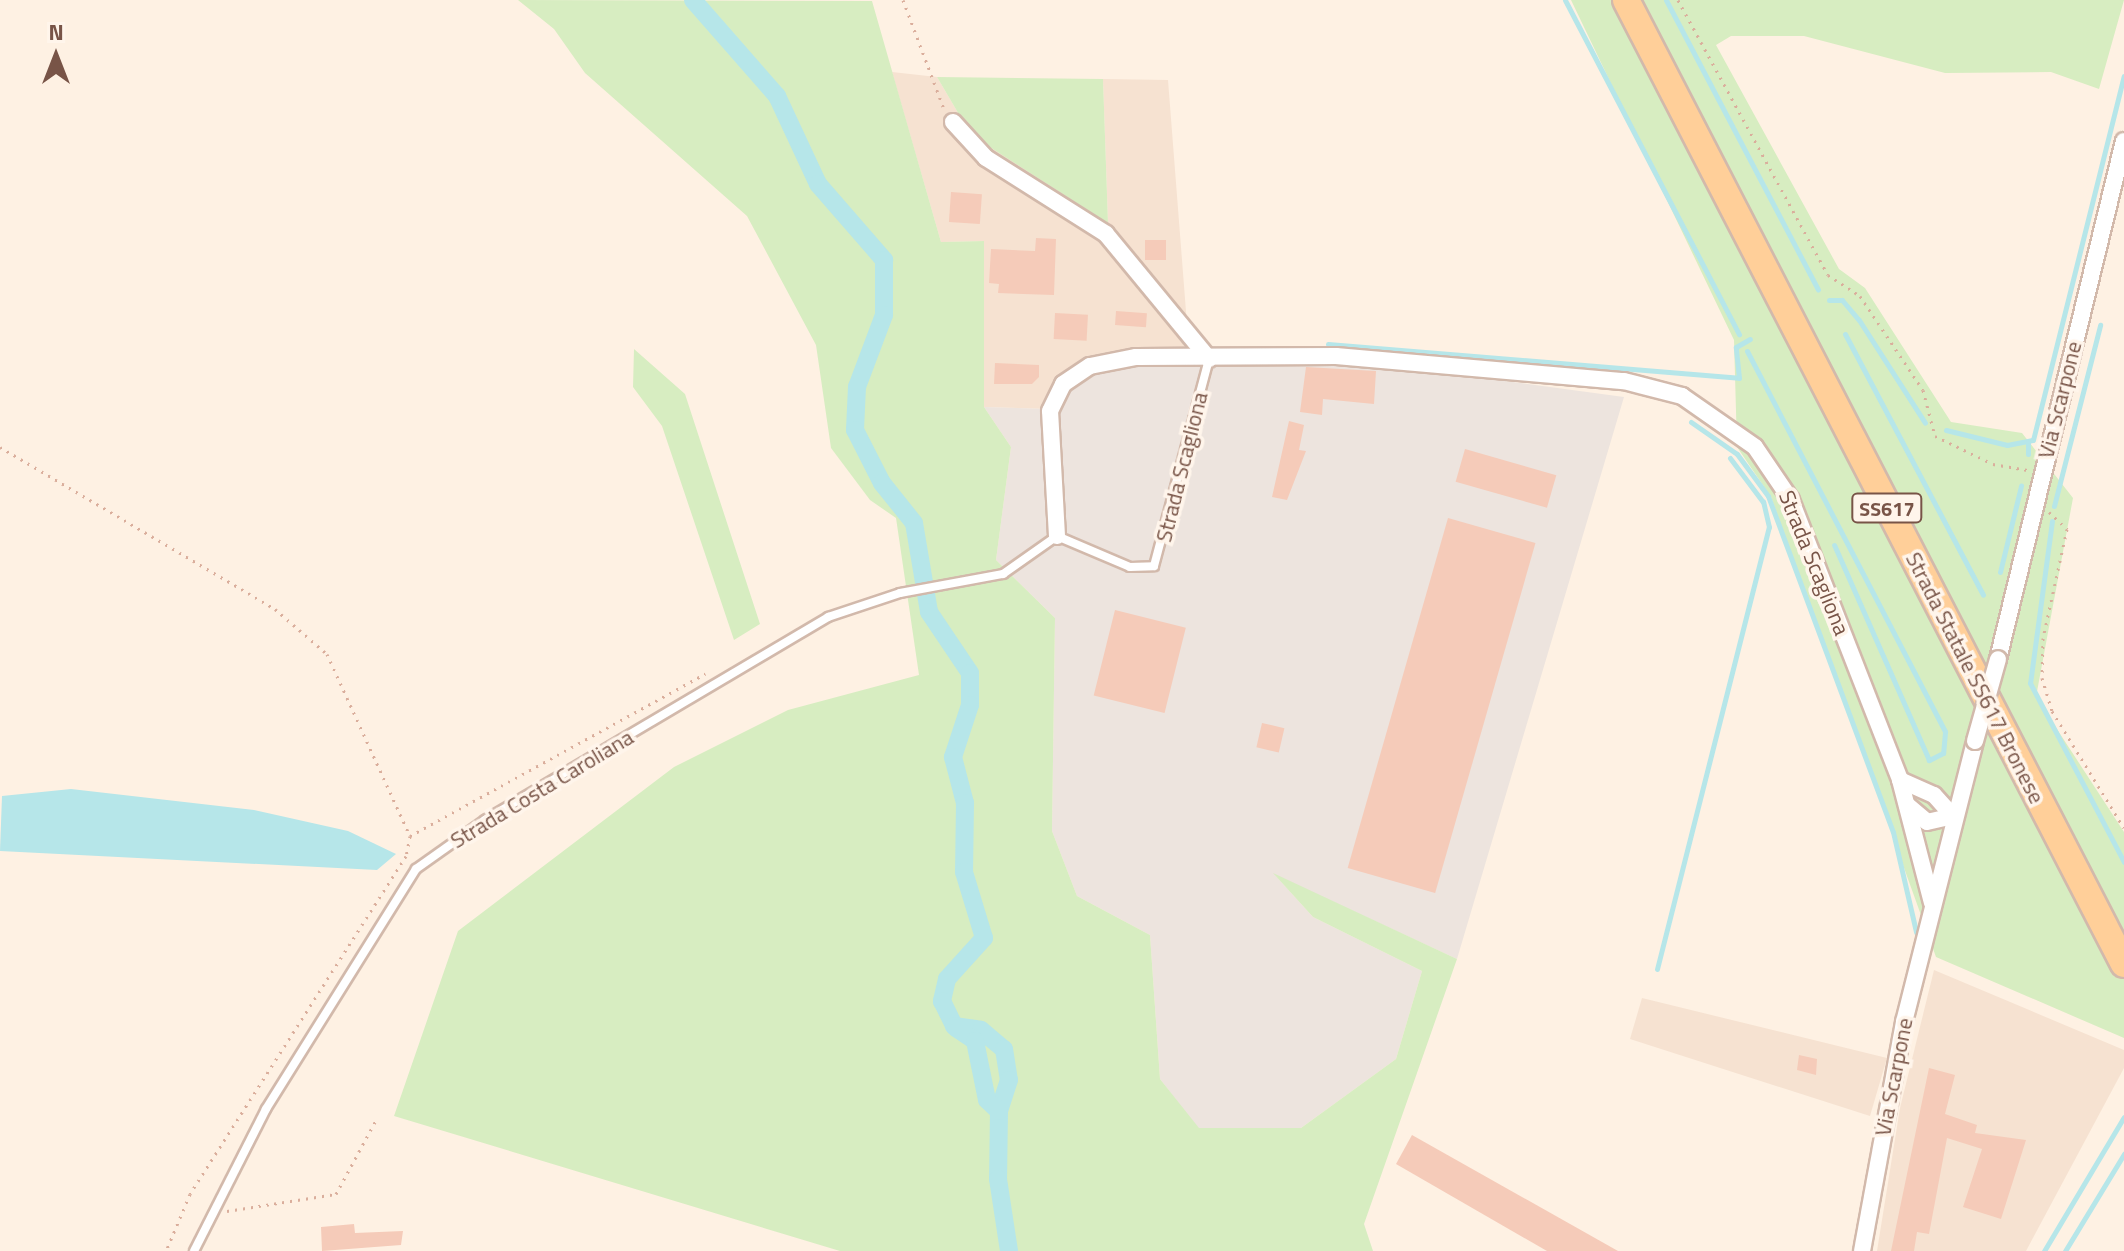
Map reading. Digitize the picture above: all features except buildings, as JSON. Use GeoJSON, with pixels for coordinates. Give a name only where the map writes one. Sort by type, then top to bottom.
{"type":"FeatureCollection","features":[{"type":"Feature","properties":{"kind":"main road"},"geometry":{"type":"LineString","coordinates":[[1614,0],[1651,50]]}},
{"type":"Feature","properties":{"kind":"main road","name":"SS617"},"geometry":{"type":"LineString","coordinates":[[1626,0],[1651,50]]}},
{"type":"Feature","properties":{"kind":"main road"},"geometry":{"type":"LineString","coordinates":[[1633,0],[1651,50]]}},
{"type":"Feature","properties":{"kind":"main road","name":"Strada Statale SS617 Bronese"},"geometry":{"type":"LineString","coordinates":[[1651,50],[2124,964]]}},
{"type":"Feature","properties":{"kind":"street"},"geometry":{"type":"LineString","coordinates":[[953,122],[986,158],[1106,234],[1209,359]]}},
{"type":"Feature","properties":{"kind":"street","name":"Via Scarpone"},"geometry":{"type":"LineString","coordinates":[[1862,1251],[1932,903],[1953,816],[1998,659],[2124,141]]}},
{"type":"Feature","properties":{"kind":"street","name":"Strada Scagliona"},"geometry":{"type":"LineString","coordinates":[[1057,536],[1048,429],[1063,384],[1090,366],[1136,357],[1336,356],[1624,381],[1706,408],[1778,475],[1900,780],[1932,903]]}},
{"type":"Feature","properties":{"kind":"street"},"geometry":{"type":"LineString","coordinates":[[1934,795],[1964,779]]}},
{"type":"Feature","properties":{"kind":"street"},"geometry":{"type":"LineString","coordinates":[[1900,780],[1934,795],[1953,816],[1927,822],[1906,803]]}},
{"type":"Feature","properties":{"kind":"lane","name":"Strada Scagliona"},"geometry":{"type":"LineString","coordinates":[[1057,536],[1130,567],[1158,562],[1209,359]]}},
{"type":"Feature","properties":{"kind":"lane","name":"Strada Costa Caroliana"},"geometry":{"type":"LineString","coordinates":[[194,1251],[207,1213],[416,869],[485,820],[828,617],[900,593],[986,579],[1020,565],[1057,536]]}},
{"type":"Feature","properties":{"kind":"path"},"geometry":{"type":"LineString","coordinates":[[903,0],[926,75],[953,122]]}},
{"type":"Feature","properties":{"kind":"path"},"geometry":{"type":"LineString","coordinates":[[1678,0],[1828,275],[1860,296],[1923,390],[1935,436],[1993,464],[2042,473]]}},
{"type":"Feature","properties":{"kind":"path"},"geometry":{"type":"LineString","coordinates":[[0,447],[275,609],[327,654],[410,836],[406,856],[190,1194],[166,1251]]}},
{"type":"Feature","properties":{"kind":"path"},"geometry":{"type":"LineString","coordinates":[[2034,507],[2061,516],[2067,529],[2045,624],[2042,678],[2052,711],[2124,828]]}},
{"type":"Feature","properties":{"kind":"path"},"geometry":{"type":"LineString","coordinates":[[410,836],[710,671]]}},
{"type":"Feature","properties":{"kind":"path"},"geometry":{"type":"LineString","coordinates":[[207,1213],[336,1194],[376,1120]]}},
{"type":"Feature","properties":{"kind":"shaded area"},"geometry":{"type":"Polygon","coordinates":[[[892,72],[937,77],[971,135],[1108,222],[1103,79],[1168,80],[1188,337],[1205,358],[1050,409],[984,407],[984,241],[941,242],[892,72]]]}},
{"type":"Feature","properties":{"kind":"shaded area"},"geometry":{"type":"Polygon","coordinates":[[[1321,356],[1624,397],[1457,959],[1275,875],[1313,917],[1422,971],[1396,1059],[1301,1128],[1198,1128],[1160,1079],[1150,935],[1077,896],[1052,831],[1055,618],[996,560],[1011,447],[984,407],[1050,409],[1087,366],[1321,356]]]}},
{"type":"Feature","properties":{"kind":"shaded area"},"geometry":{"type":"Polygon","coordinates":[[[1934,970],[2124,1050],[2124,1068],[2026,1251],[1877,1251],[1900,1108],[1934,970]]]}},
{"type":"Feature","properties":{"kind":"shaded area"},"geometry":{"type":"Polygon","coordinates":[[[1642,998],[1887,1058],[1870,1116],[1630,1039],[1642,998]]]}},
{"type":"Feature","properties":{"kind":"green space"},"geometry":{"type":"Polygon","coordinates":[[[518,0],[872,1],[941,242],[984,241],[984,407],[1011,447],[996,560],[1055,618],[1052,831],[1077,896],[1150,935],[1160,1079],[1199,1128],[1301,1128],[1396,1059],[1422,971],[1313,917],[1273,873],[1457,959],[1364,1224],[1373,1251],[840,1251],[394,1116],[458,931],[674,767],[788,710],[919,675],[896,518],[870,500],[831,448],[816,345],[747,216],[585,73],[554,29],[518,0]]]}},
{"type":"Feature","properties":{"kind":"green space"},"geometry":{"type":"Polygon","coordinates":[[[1571,0],[2124,0],[2099,89],[2051,72],[1945,73],[1804,36],[1731,36],[1716,45],[1839,269],[1865,288],[1951,422],[2022,433],[2073,498],[2036,697],[2124,832],[2124,1038],[1936,957],[1771,497],[1737,447],[1734,340],[1571,0]]]}},
{"type":"Feature","properties":{"kind":"green space"},"geometry":{"type":"Polygon","coordinates":[[[937,77],[1103,79],[1108,223],[971,135],[937,77]]]}},
{"type":"Feature","properties":{"kind":"green space"},"geometry":{"type":"Polygon","coordinates":[[[634,349],[685,394],[760,624],[734,640],[662,426],[633,387],[634,349]]]}},
{"type":"Feature","properties":{"kind":"water"},"geometry":{"type":"Polygon","coordinates":[[[71,789],[254,810],[348,831],[396,854],[377,870],[0,851],[2,796],[71,789]]]}},
{"type":"Feature","properties":{"kind":"waterway"},"geometry":{"type":"LineString","coordinates":[[693,0],[777,96],[818,184],[884,260],[884,315],[857,387],[855,430],[882,483],[914,523],[929,612],[970,673],[970,705],[953,757],[965,803],[964,872],[984,938],[947,979],[942,1001],[954,1026],[981,1030],[1004,1049],[1009,1080],[999,1111],[998,1179],[1009,1251]]}},
{"type":"Feature","properties":{"kind":"waterway"},"geometry":{"type":"LineString","coordinates":[[1565,0],[1739,334]]}},
{"type":"Feature","properties":{"kind":"waterway"},"geometry":{"type":"LineString","coordinates":[[1666,0],[1818,290]]}},
{"type":"Feature","properties":{"kind":"waterway"},"geometry":{"type":"LineString","coordinates":[[1946,430],[2007,445],[2033,440],[2124,76]]}},
{"type":"Feature","properties":{"kind":"waterway"},"geometry":{"type":"LineString","coordinates":[[1829,300],[1842,300],[1859,320],[1925,423]]}},
{"type":"Feature","properties":{"kind":"waterway"},"geometry":{"type":"LineString","coordinates":[[2054,506],[2100,325]]}},
{"type":"Feature","properties":{"kind":"waterway"},"geometry":{"type":"LineString","coordinates":[[1845,334],[1983,595]]}},
{"type":"Feature","properties":{"kind":"waterway"},"geometry":{"type":"LineString","coordinates":[[1328,344],[1739,378],[1736,347],[1750,339]]}},
{"type":"Feature","properties":{"kind":"waterway"},"geometry":{"type":"LineString","coordinates":[[1747,351],[1945,732],[1943,753],[1929,760],[1834,545]]}},
{"type":"Feature","properties":{"kind":"waterway"},"geometry":{"type":"LineString","coordinates":[[1691,422],[1737,454],[1768,496],[1893,832],[1916,932]]}},
{"type":"Feature","properties":{"kind":"waterway"},"geometry":{"type":"LineString","coordinates":[[2028,442],[2028,454]]}},
{"type":"Feature","properties":{"kind":"waterway"},"geometry":{"type":"LineString","coordinates":[[1657,969],[1769,527],[1763,502],[1730,458]]}},
{"type":"Feature","properties":{"kind":"waterway"},"geometry":{"type":"LineString","coordinates":[[2000,572],[2021,486]]}},
{"type":"Feature","properties":{"kind":"waterway"},"geometry":{"type":"LineString","coordinates":[[2052,521],[2030,683],[2124,862]]}},
{"type":"Feature","properties":{"kind":"waterway"},"geometry":{"type":"LineString","coordinates":[[956,1028],[975,1041],[987,1100],[999,1111]]}},
{"type":"Feature","properties":{"kind":"waterway"},"geometry":{"type":"LineString","coordinates":[[2044,1251],[2124,1117]]}},
{"type":"Feature","properties":{"kind":"waterway"},"geometry":{"type":"LineString","coordinates":[[2065,1251],[2124,1154]]}}]}
